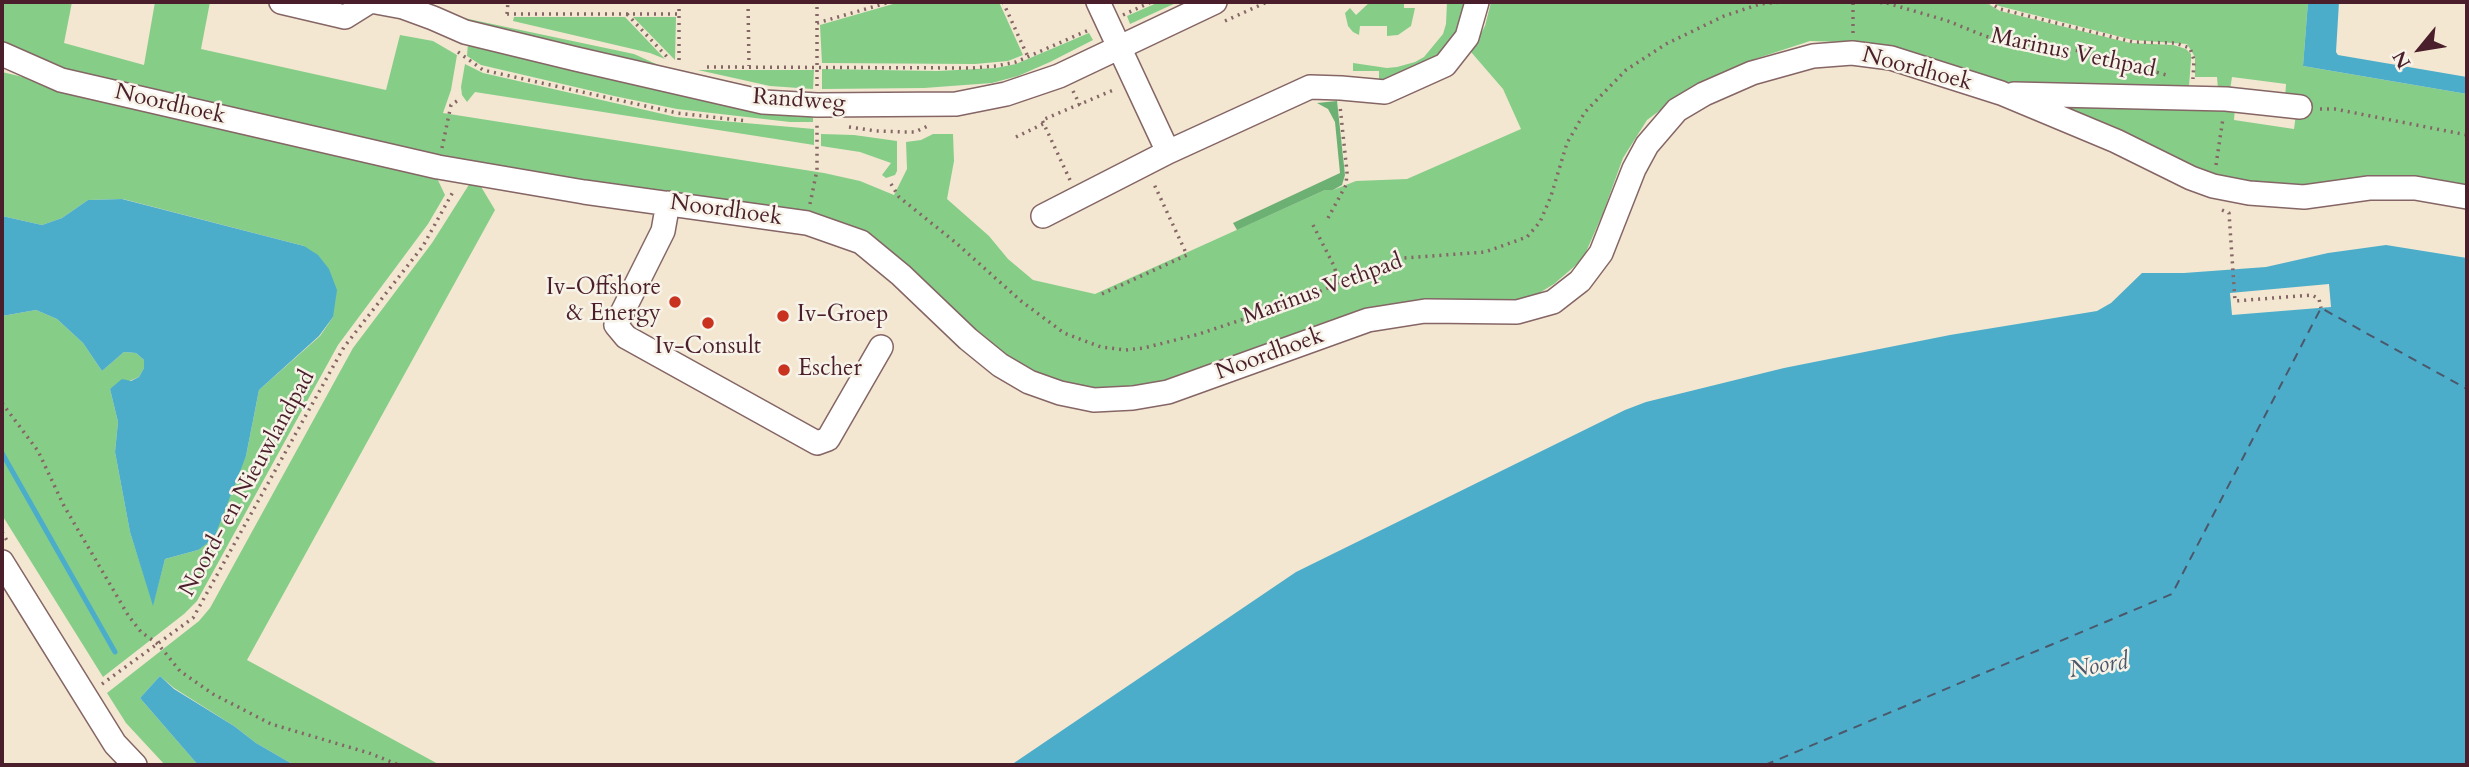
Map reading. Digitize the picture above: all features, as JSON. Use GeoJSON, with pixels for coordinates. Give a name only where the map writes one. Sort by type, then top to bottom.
{"type":"FeatureCollection","features":[{"type":"Feature","properties":{"kind":"street"},"geometry":{"type":"LineString","coordinates":[[281,2],[345,17],[369,2]]}},
{"type":"Feature","properties":{"kind":"street","name":"Randweg"},"geometry":{"type":"LineString","coordinates":[[376,2],[403,7],[465,32],[576,59],[762,102],[817,105],[956,104],[1006,94],[1059,76],[1215,2]]}},
{"type":"Feature","properties":{"kind":"street"},"geometry":{"type":"LineString","coordinates":[[1043,216],[1168,152],[1310,88],[1385,92],[1445,65],[1467,37],[1476,7]]}},
{"type":"Feature","properties":{"kind":"street"},"geometry":{"type":"LineString","coordinates":[[1102,12],[1168,152]]}},
{"type":"Feature","properties":{"kind":"street","name":"Noordhoek"},"geometry":{"type":"LineString","coordinates":[[2,54],[61,80],[461,172],[807,223],[861,242],[1000,365],[1029,382],[1060,393],[1094,400],[1133,398],[1168,392],[1368,320],[1425,311],[1517,312],[1553,302],[1580,281],[1601,253],[1634,169],[1647,145],[1677,110],[1704,94],[1752,73],[1813,56],[1852,53],[1891,58],[2001,93],[2116,141],[2213,186],[2249,193],[2304,197],[2369,188],[2415,188],[2467,197]]}},
{"type":"Feature","properties":{"kind":"street"},"geometry":{"type":"LineString","coordinates":[[2001,93],[2187,87],[2226,99],[2300,107]]}},
{"type":"Feature","properties":{"kind":"street"},"geometry":{"type":"LineString","coordinates":[[668,203],[663,231],[616,325],[626,337],[817,443],[828,439],[881,347]]}},
{"type":"Feature","properties":{"kind":"street"},"geometry":{"type":"LineString","coordinates":[[2,562],[115,744],[135,765]]}},
{"type":"Feature","properties":{"kind":"path"},"geometry":{"type":"LineString","coordinates":[[506,24],[508,2]]}},
{"type":"Feature","properties":{"kind":"path"},"geometry":{"type":"LineString","coordinates":[[627,14],[679,69],[679,2]]}},
{"type":"Feature","properties":{"kind":"path"},"geometry":{"type":"LineString","coordinates":[[748,2],[749,67]]}},
{"type":"Feature","properties":{"kind":"path"},"geometry":{"type":"LineString","coordinates":[[807,223],[817,170],[817,2]]}},
{"type":"Feature","properties":{"kind":"path"},"geometry":{"type":"LineString","coordinates":[[817,23],[890,2]]}},
{"type":"Feature","properties":{"kind":"path"},"geometry":{"type":"LineString","coordinates":[[1003,2],[1028,57]]}},
{"type":"Feature","properties":{"kind":"path","name":"Randweg"},"geometry":{"type":"LineString","coordinates":[[698,67],[972,68],[1016,62],[1102,12],[1151,2]]}},
{"type":"Feature","properties":{"kind":"path","name":"Marinus Vethpad"},"geometry":{"type":"LineString","coordinates":[[891,184],[899,197],[1021,301],[1064,333],[1101,347],[1126,350],[1144,348],[1199,334],[1340,285],[1404,258],[1485,252],[1527,237],[1540,222],[1567,143],[1585,112],[1626,70],[1666,44],[1724,16],[1760,4],[1782,2]]}},
{"type":"Feature","properties":{"kind":"path"},"geometry":{"type":"LineString","coordinates":[[1853,2],[1853,38]]}},
{"type":"Feature","properties":{"kind":"path","name":"Marinus Vethpad"},"geometry":{"type":"LineString","coordinates":[[1873,2],[1887,3],[1948,20],[1985,36],[2013,44],[2039,44],[2085,52],[2187,87]]}},
{"type":"Feature","properties":{"kind":"path"},"geometry":{"type":"LineString","coordinates":[[1989,2],[2000,9],[2133,42],[2175,43],[2190,48],[2194,60],[2187,87]]}},
{"type":"Feature","properties":{"kind":"path"},"geometry":{"type":"LineString","coordinates":[[507,14],[679,14]]}},
{"type":"Feature","properties":{"kind":"path"},"geometry":{"type":"LineString","coordinates":[[1328,218],[1346,186],[1340,88]]}},
{"type":"Feature","properties":{"kind":"path"},"geometry":{"type":"LineString","coordinates":[[1079,198],[1042,120],[1116,89]]}},
{"type":"Feature","properties":{"kind":"path"},"geometry":{"type":"LineString","coordinates":[[1073,91],[1080,105]]}},
{"type":"Feature","properties":{"kind":"path"},"geometry":{"type":"LineString","coordinates":[[438,167],[451,104],[457,101]]}},
{"type":"Feature","properties":{"kind":"path"},"geometry":{"type":"LineString","coordinates":[[2300,107],[2335,109],[2467,135]]}},
{"type":"Feature","properties":{"kind":"path"},"geometry":{"type":"LineString","coordinates":[[1016,137],[1043,124]]}},
{"type":"Feature","properties":{"kind":"path"},"geometry":{"type":"LineString","coordinates":[[2217,159],[2220,138]]}},
{"type":"Feature","properties":{"kind":"path"},"geometry":{"type":"LineString","coordinates":[[1102,295],[1187,255],[1144,164]]}},
{"type":"Feature","properties":{"kind":"path","name":"Noord- en Nieuwlandpad"},"geometry":{"type":"LineString","coordinates":[[84,696],[193,618],[344,347],[423,246],[461,172]]}},
{"type":"Feature","properties":{"kind":"path"},"geometry":{"type":"LineString","coordinates":[[2229,213],[2235,301],[2312,295],[2319,299],[2321,308]]}},
{"type":"Feature","properties":{"kind":"path"},"geometry":{"type":"LineString","coordinates":[[1313,225],[1340,285]]}},
{"type":"Feature","properties":{"kind":"path"},"geometry":{"type":"LineString","coordinates":[[2,402],[38,451],[64,506],[128,615],[141,632],[158,644],[180,671],[213,694],[271,724],[369,753],[399,765]]}},
{"type":"Feature","properties":{"kind":"green space"},"geometry":{"type":"Polygon","coordinates":[[[2,2],[72,2],[64,43],[144,65],[155,2],[210,2],[201,49],[386,90],[400,35],[433,41],[457,55],[451,90],[443,113],[824,173],[860,181],[894,195],[907,169],[906,142],[921,140],[933,134],[953,134],[954,161],[947,199],[1033,280],[1095,294],[1325,190],[1333,190],[1356,181],[1407,179],[1521,129],[1503,89],[1471,52],[1485,26],[1491,2],[1985,2],[2000,11],[2130,43],[2173,45],[2186,49],[2191,54],[2191,60],[2189,86],[2183,93],[2014,86],[1842,42],[1810,41],[1755,59],[1686,91],[1647,120],[1623,158],[1583,259],[1554,284],[1531,298],[1415,309],[1171,383],[1093,391],[1028,373],[989,348],[863,235],[356,146],[129,95],[2,47],[2,2]]]}},
{"type":"Feature","properties":{"kind":"green space"},"geometry":{"type":"Polygon","coordinates":[[[900,2],[999,2],[1023,55],[1008,61],[975,64],[822,63],[820,25],[900,2]]]}},
{"type":"Feature","properties":{"kind":"green space"},"geometry":{"type":"Polygon","coordinates":[[[1159,2],[1178,2],[1130,24],[1127,16],[1159,2]]]}},
{"type":"Feature","properties":{"kind":"green space"},"geometry":{"type":"Polygon","coordinates":[[[1370,2],[1404,2],[1404,8],[1415,8],[1411,26],[1398,35],[1387,36],[1387,26],[1360,26],[1359,35],[1353,32],[1348,26],[1345,13],[1350,8],[1356,15],[1370,2]]]}},
{"type":"Feature","properties":{"kind":"green space"},"geometry":{"type":"Polygon","coordinates":[[[1447,2],[1468,2],[1462,27],[1437,59],[1379,83],[1379,71],[1353,71],[1353,63],[1387,68],[1415,62],[1424,57],[1443,34],[1447,2]]]}},
{"type":"Feature","properties":{"kind":"green space"},"geometry":{"type":"Polygon","coordinates":[[[1993,2],[2308,2],[2303,66],[2467,94],[2467,194],[2301,191],[2218,182],[2047,102],[2235,108],[2234,120],[2294,129],[2296,114],[2310,116],[2311,101],[2285,98],[2286,84],[2232,77],[2230,90],[2218,89],[2217,77],[2195,77],[2195,57],[2187,44],[2133,40],[1999,6],[1993,2]]]}},
{"type":"Feature","properties":{"kind":"green space"},"geometry":{"type":"Polygon","coordinates":[[[440,13],[634,54],[676,73],[471,26],[440,13]]]}},
{"type":"Feature","properties":{"kind":"green space"},"geometry":{"type":"Polygon","coordinates":[[[514,17],[625,17],[665,59],[650,53],[513,21],[514,17]]]}},
{"type":"Feature","properties":{"kind":"green space"},"geometry":{"type":"Polygon","coordinates":[[[633,17],[676,17],[675,60],[633,17]]]}},
{"type":"Feature","properties":{"kind":"green space"},"geometry":{"type":"Polygon","coordinates":[[[1089,33],[1093,40],[1018,76],[992,83],[924,88],[822,89],[822,69],[937,71],[996,68],[1016,64],[1089,33]]]}},
{"type":"Feature","properties":{"kind":"green space"},"geometry":{"type":"Polygon","coordinates":[[[468,43],[813,114],[813,122],[790,122],[677,109],[614,96],[481,65],[467,56],[468,43]]]}},
{"type":"Feature","properties":{"kind":"green space"},"geometry":{"type":"Polygon","coordinates":[[[465,64],[483,73],[676,117],[814,129],[814,145],[475,92],[467,102],[461,87],[465,64]]]}},
{"type":"Feature","properties":{"kind":"green space"},"geometry":{"type":"Polygon","coordinates":[[[698,70],[814,70],[813,89],[770,86],[698,70]]]}},
{"type":"Feature","properties":{"kind":"green space"},"geometry":{"type":"Polygon","coordinates":[[[2,72],[436,176],[445,195],[428,224],[338,345],[197,601],[103,677],[2,515],[2,316],[36,310],[57,319],[83,343],[102,371],[124,352],[136,353],[144,360],[144,368],[139,377],[110,389],[118,422],[115,452],[130,532],[153,604],[165,559],[198,550],[246,456],[259,390],[320,336],[333,317],[304,246],[123,199],[88,200],[62,218],[42,225],[2,216],[2,72]]]}},
{"type":"Feature","properties":{"kind":"green space"},"geometry":{"type":"Polygon","coordinates":[[[1337,101],[1345,175],[1342,185],[1333,190],[1325,190],[1237,230],[1233,223],[1340,173],[1335,122],[1328,109],[1317,103],[1337,101]]]}},
{"type":"Feature","properties":{"kind":"green space"},"geometry":{"type":"Polygon","coordinates":[[[821,134],[897,141],[895,175],[886,178],[882,175],[891,163],[860,152],[821,146],[821,134]]]}},
{"type":"Feature","properties":{"kind":"green space"},"geometry":{"type":"Polygon","coordinates":[[[470,183],[480,185],[495,210],[247,660],[440,765],[294,765],[256,743],[160,676],[140,698],[198,765],[165,765],[126,723],[107,693],[199,621],[210,608],[353,348],[432,243],[470,183]]]}},
{"type":"Feature","properties":{"kind":"water"},"geometry":{"type":"Polygon","coordinates":[[[2308,2],[2339,2],[2338,55],[2467,77],[2467,94],[2303,66],[2308,2]]]}},
{"type":"Feature","properties":{"kind":"water"},"geometry":{"type":"Polygon","coordinates":[[[122,199],[304,246],[318,255],[329,269],[337,290],[333,317],[319,336],[259,390],[246,456],[214,538],[198,550],[165,559],[153,606],[130,532],[115,452],[118,422],[110,389],[122,379],[131,381],[139,377],[144,368],[144,360],[136,353],[124,352],[102,371],[83,343],[57,319],[36,310],[2,316],[2,216],[42,225],[62,218],[88,200],[122,199]]]}},
{"type":"Feature","properties":{"kind":"water","name":"Noord"},"geometry":{"type":"Polygon","coordinates":[[[2386,245],[2467,258],[2467,765],[1011,765],[1296,572],[1646,402],[1784,368],[1950,335],[2097,311],[2111,303],[2142,273],[2266,267],[2328,253],[2386,245]]]}},
{"type":"Feature","properties":{"kind":"water"},"geometry":{"type":"Polygon","coordinates":[[[160,676],[174,689],[294,765],[198,765],[140,698],[160,676]]]}},
{"type":"Feature","properties":{"kind":"pier"},"geometry":{"type":"Polygon","coordinates":[[[2329,284],[2331,307],[2232,315],[2230,293],[2329,284]]]}},
{"type":"Feature","properties":{"kind":"waterway"},"geometry":{"type":"LineString","coordinates":[[2,453],[115,652]]}},
{"type":"Feature","properties":{"kind":"ferry route"},"geometry":{"type":"LineString","coordinates":[[1765,765],[2172,594],[2321,308],[2467,389]]}},
{"type":"Feature","properties":{"kind":"place","name":"Iv-Offshore & Energy"},"geometry":{"type":"Point","coordinates":[675,302]}},
{"type":"Feature","properties":{"kind":"place","name":"Iv-Groep"},"geometry":{"type":"Point","coordinates":[783,316]}},
{"type":"Feature","properties":{"kind":"place","name":"Iv-Consult"},"geometry":{"type":"Point","coordinates":[708,323]}},
{"type":"Feature","properties":{"kind":"place","name":"Escher"},"geometry":{"type":"Point","coordinates":[784,370]}}]}
